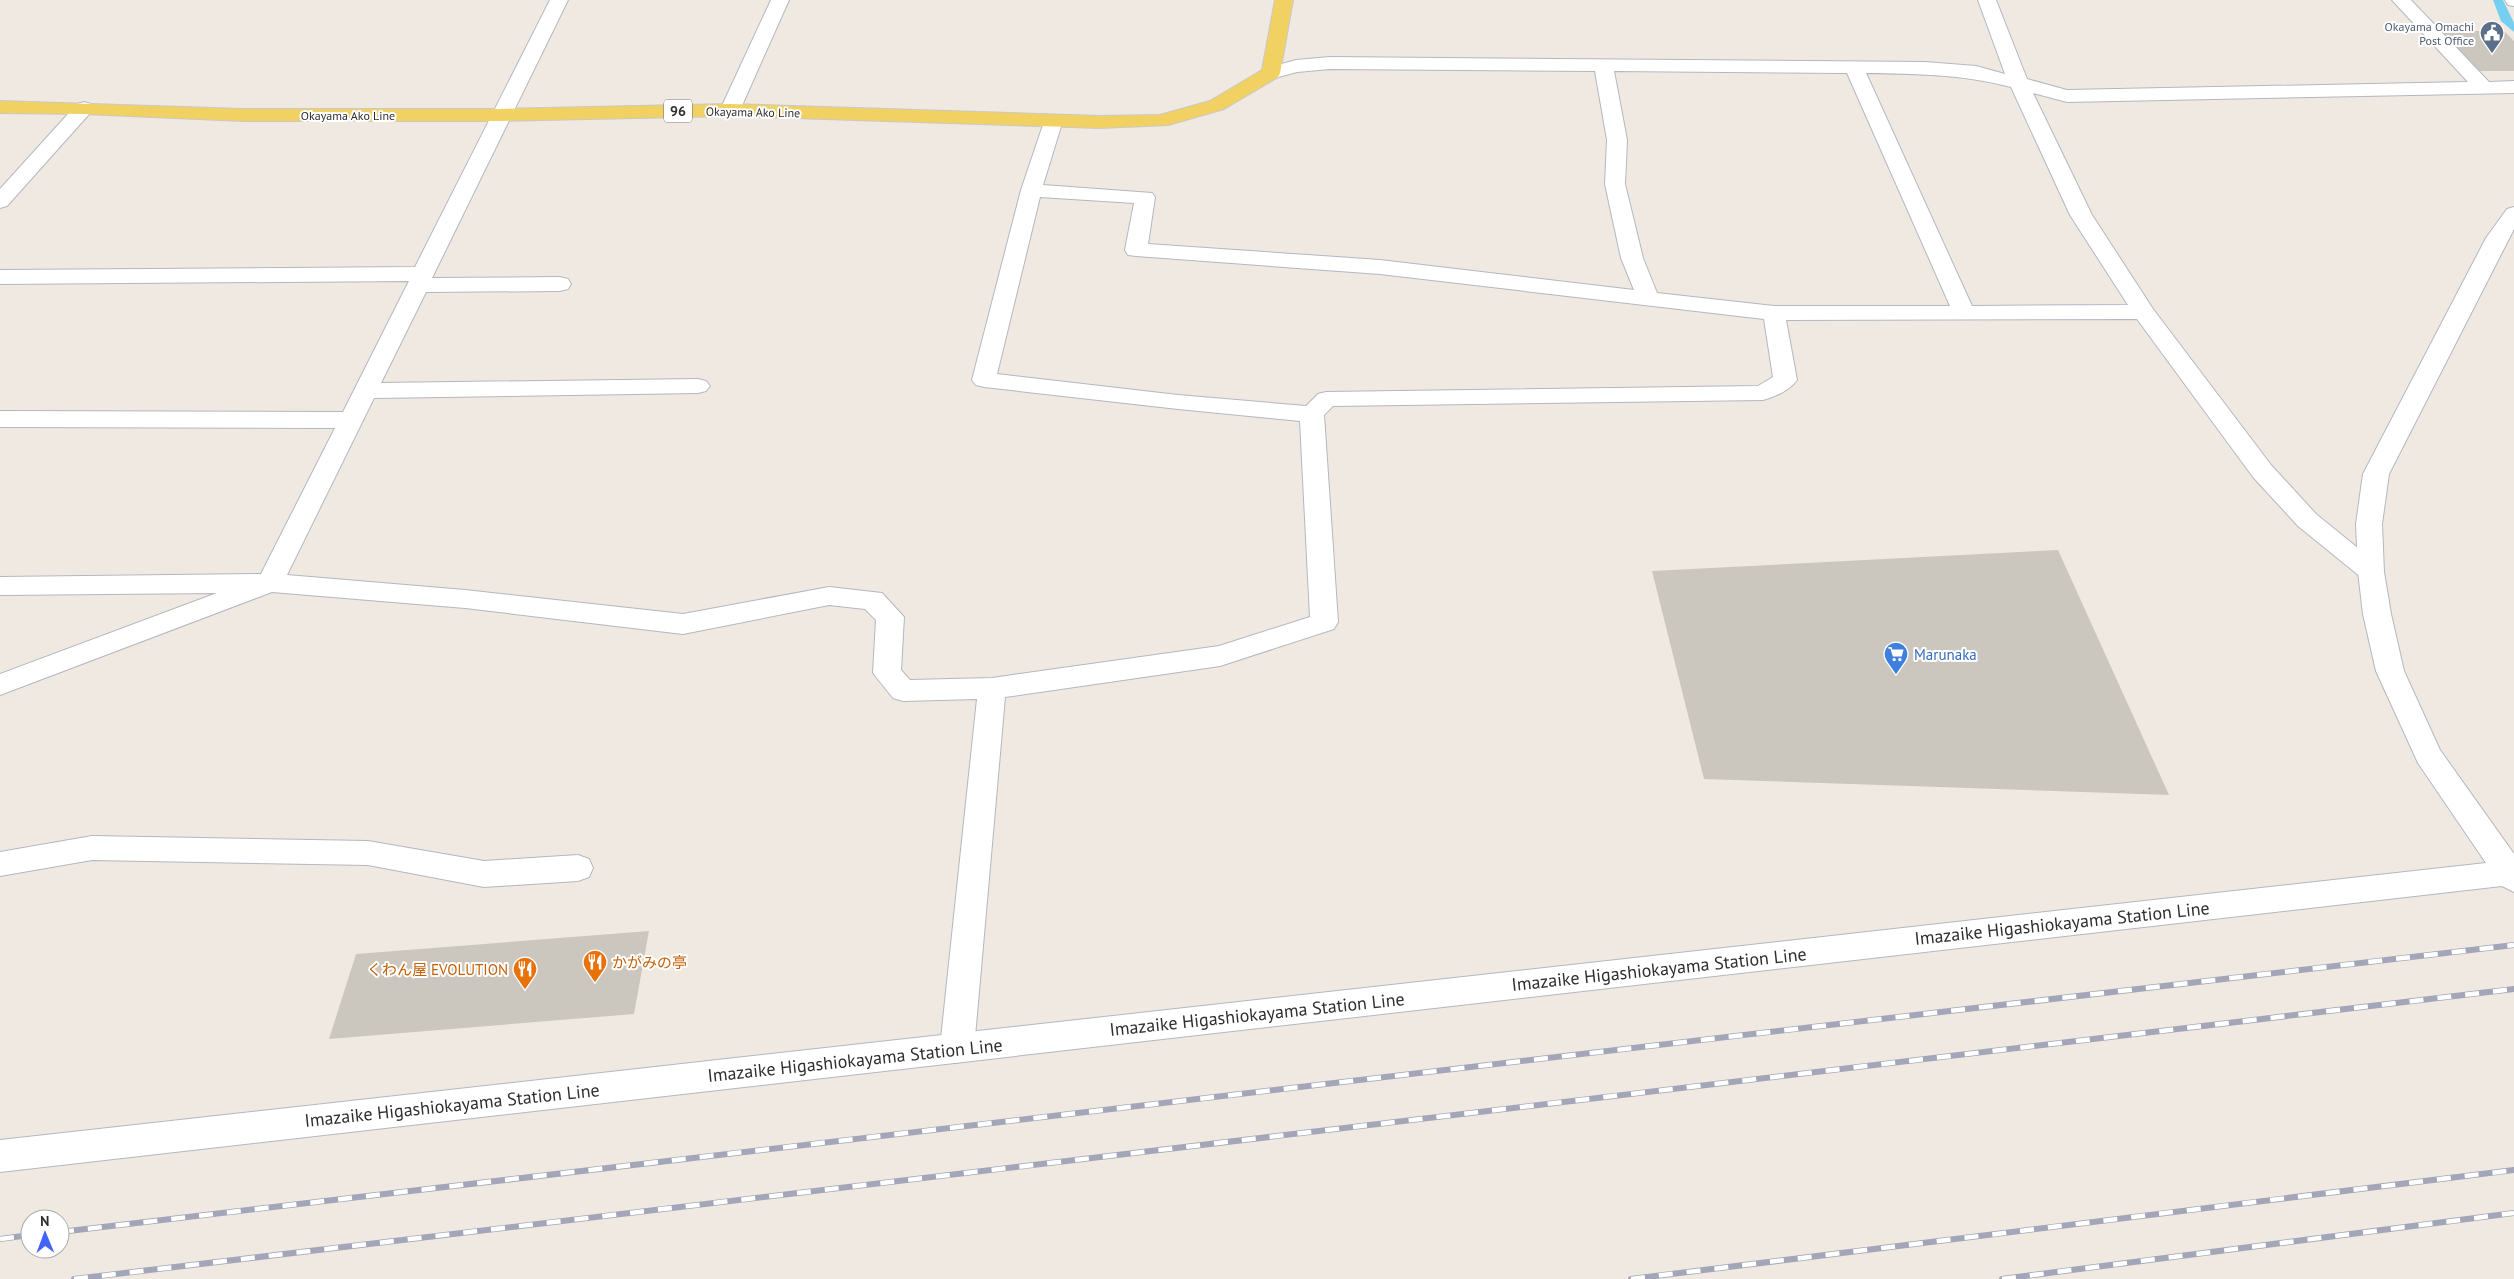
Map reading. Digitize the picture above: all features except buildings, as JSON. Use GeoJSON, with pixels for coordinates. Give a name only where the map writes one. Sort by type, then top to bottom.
{"type":"FeatureCollection","features":[{"type":"Feature","properties":{"kind":"main road"},"geometry":{"type":"LineString","coordinates":[[1271,73],[1284,0]]}},
{"type":"Feature","properties":{"kind":"main road","name":"Okayama Ako Line"},"geometry":{"type":"LineString","coordinates":[[0,108],[84,108],[243,115],[501,115],[730,110],[1053,120],[1161,121],[1217,105],[1271,73]]}},
{"type":"Feature","properties":{"kind":"street"},"geometry":{"type":"LineString","coordinates":[[0,685],[270,583],[558,0]]}},
{"type":"Feature","properties":{"kind":"street"},"geometry":{"type":"LineString","coordinates":[[730,110],[780,0]]}},
{"type":"Feature","properties":{"kind":"street"},"geometry":{"type":"LineString","coordinates":[[1986,0],[2018,82],[2081,215],[2144,312],[2262,471],[2307,520],[2371,572]]}},
{"type":"Feature","properties":{"kind":"street"},"geometry":{"type":"LineString","coordinates":[[2401,0],[2484,88]]}},
{"type":"Feature","properties":{"kind":"street"},"geometry":{"type":"LineString","coordinates":[[1271,73],[1296,66],[1330,64],[1603,64],[1925,68],[1976,72],[2067,96],[2514,87]]}},
{"type":"Feature","properties":{"kind":"street"},"geometry":{"type":"LineString","coordinates":[[1603,64],[1617,140],[1615,184],[1632,258],[1649,300]]}},
{"type":"Feature","properties":{"kind":"street"},"geometry":{"type":"LineString","coordinates":[[1854,67],[1964,312]]}},
{"type":"Feature","properties":{"kind":"street"},"geometry":{"type":"LineString","coordinates":[[0,202],[84,108]]}},
{"type":"Feature","properties":{"kind":"street"},"geometry":{"type":"LineString","coordinates":[[1053,120],[1031,190],[984,380],[1178,402],[1312,414]]}},
{"type":"Feature","properties":{"kind":"street"},"geometry":{"type":"LineString","coordinates":[[1031,190],[1145,197],[1136,250],[1380,267],[1649,300],[1774,313],[2144,312]]}},
{"type":"Feature","properties":{"kind":"street"},"geometry":{"type":"LineString","coordinates":[[2513,874],[2428,755],[2390,671],[2377,614],[2371,572],[2369,524],[2376,474],[2497,238],[2514,213]]}},
{"type":"Feature","properties":{"kind":"street"},"geometry":{"type":"LineString","coordinates":[[0,276],[420,280],[560,284]]}},
{"type":"Feature","properties":{"kind":"street"},"geometry":{"type":"LineString","coordinates":[[0,586],[270,583],[465,599],[682,624],[829,596],[872,600],[890,617],[887,673],[903,691],[992,688],[1220,656],[1324,622],[1312,414],[1326,399],[1763,392],[1785,380],[1774,313]]}},
{"type":"Feature","properties":{"kind":"street"},"geometry":{"type":"LineString","coordinates":[[365,391],[698,386]]}},
{"type":"Feature","properties":{"kind":"street"},"geometry":{"type":"LineString","coordinates":[[0,419],[350,420]]}},
{"type":"Feature","properties":{"kind":"street"},"geometry":{"type":"LineString","coordinates":[[957,1048],[992,688]]}},
{"type":"Feature","properties":{"kind":"street"},"geometry":{"type":"LineString","coordinates":[[0,864],[92,848],[368,852],[484,874],[578,868]]}},
{"type":"Feature","properties":{"kind":"street","name":"Imazaike Higashiokayama Station Line"},"geometry":{"type":"LineString","coordinates":[[0,1156],[2513,874]]}},
{"type":"Feature","properties":{"kind":"waterway"},"geometry":{"type":"LineString","coordinates":[[2498,0],[2506,21],[2514,29]]}},
{"type":"Feature","properties":{"kind":"railway"},"geometry":{"type":"LineString","coordinates":[[70,1231],[2514,945]]}},
{"type":"Feature","properties":{"kind":"railway"},"geometry":{"type":"LineString","coordinates":[[74,1279],[2514,989]]}},
{"type":"Feature","properties":{"kind":"railway"},"geometry":{"type":"LineString","coordinates":[[1631,1279],[2514,1170]]}},
{"type":"Feature","properties":{"kind":"railway"},"geometry":{"type":"LineString","coordinates":[[2002,1279],[2514,1213]]}},
{"type":"Feature","properties":{"kind":"railway"},"geometry":{"type":"LineString","coordinates":[[0,1239],[20,1236]]}},
{"type":"Feature","properties":{"kind":"place","name":"Okayama Omachi Post Office"},"geometry":{"type":"Point","coordinates":[2492,54]}},
{"type":"Feature","properties":{"kind":"place","name":"Marunaka"},"geometry":{"type":"Point","coordinates":[1896,675]}},
{"type":"Feature","properties":{"kind":"place","name":"かがみの亭"},"geometry":{"type":"Point","coordinates":[595,983]}},
{"type":"Feature","properties":{"kind":"place","name":"くわん屋 EVOLUTION"},"geometry":{"type":"Point","coordinates":[525,990]}}]}
